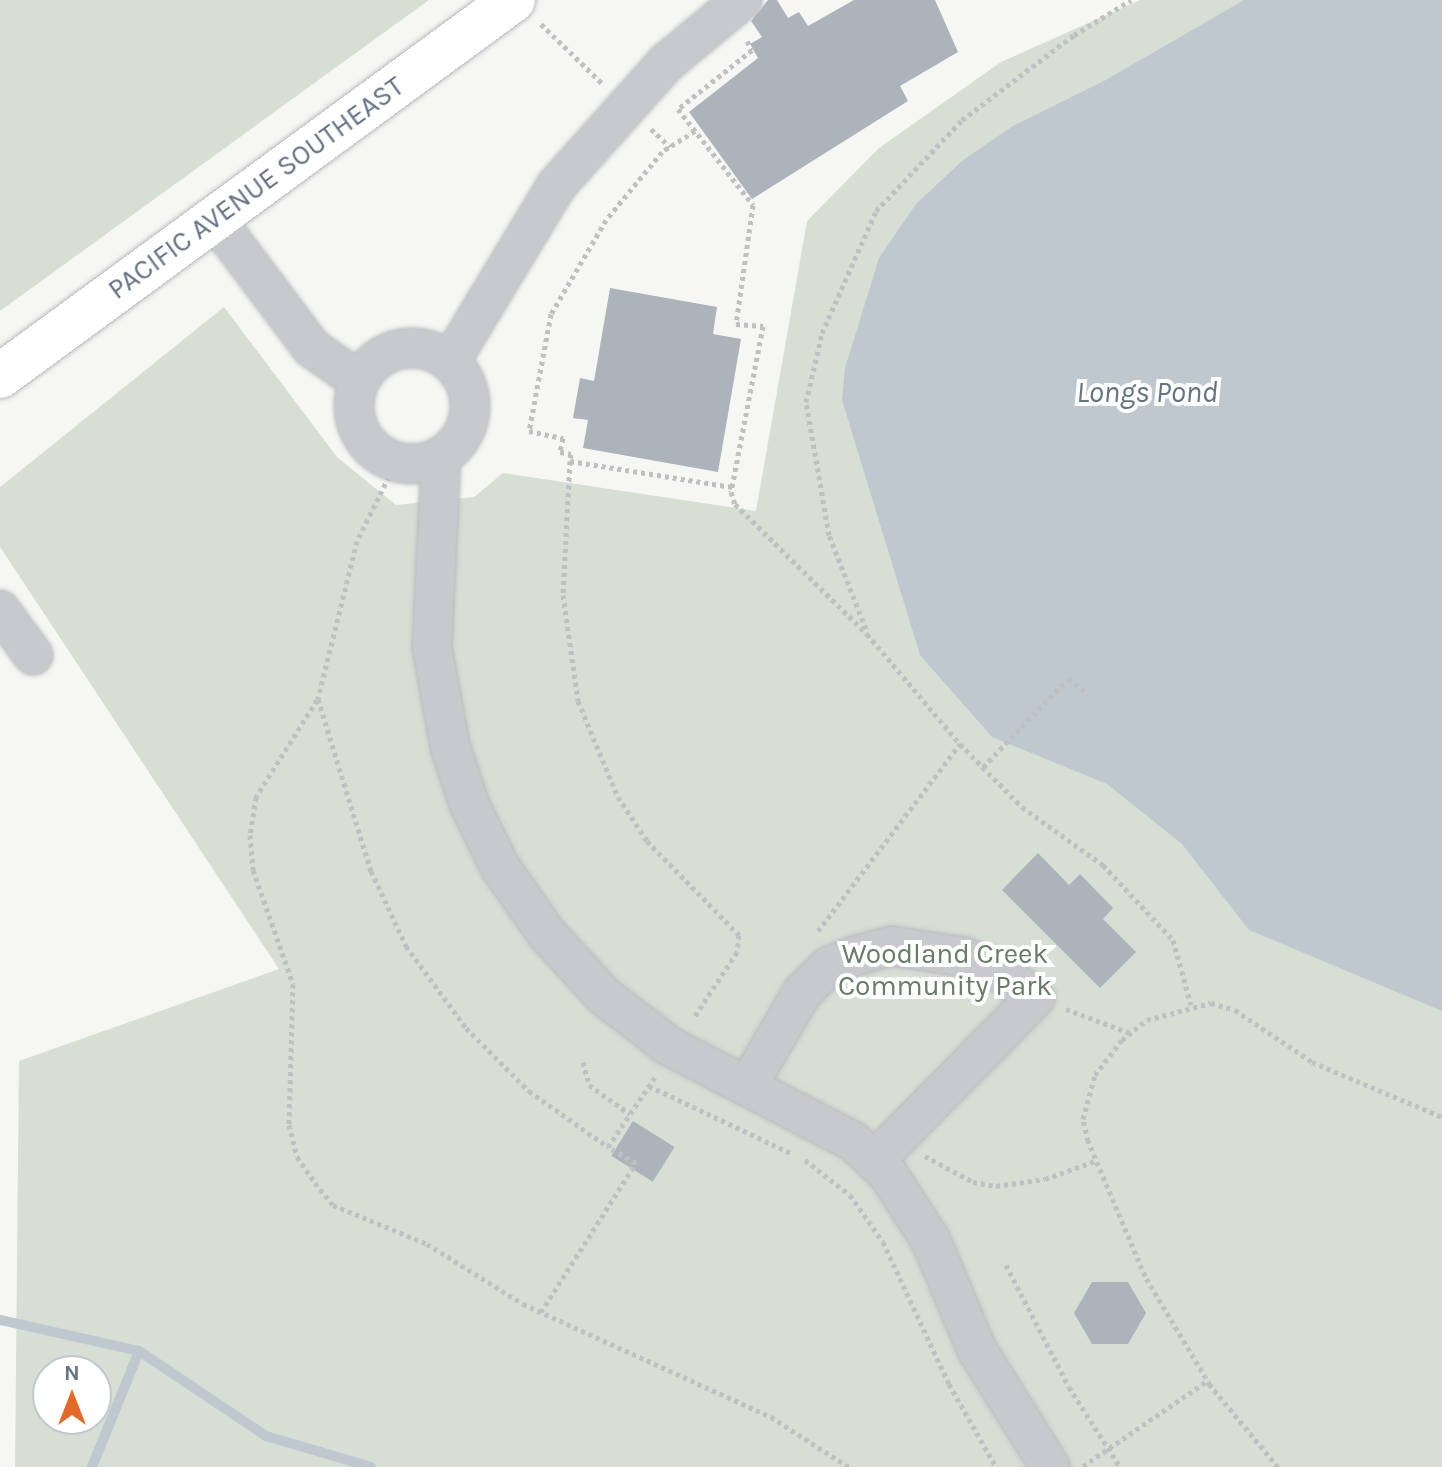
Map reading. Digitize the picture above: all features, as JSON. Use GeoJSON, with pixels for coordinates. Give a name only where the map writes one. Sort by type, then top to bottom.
{"type":"FeatureCollection","features":[{"type":"Feature","properties":{"kind":"main road","name":"PACIFIC AVENUE SOUTHEAST"},"geometry":{"type":"LineString","coordinates":[[0,376],[501,11]]}},
{"type":"Feature","properties":{"kind":"lane"},"geometry":{"type":"LineString","coordinates":[[450,362],[556,186],[666,63],[735,4]]}},
{"type":"Feature","properties":{"kind":"lane"},"geometry":{"type":"LineString","coordinates":[[215,219],[312,348],[359,381]]}},
{"type":"Feature","properties":{"kind":"lane"},"geometry":{"type":"LineString","coordinates":[[394,350],[433,351],[450,362],[463,377],[470,412],[461,438],[441,457],[413,464],[375,452],[355,421],[359,381],[375,360],[394,350]]}},
{"type":"Feature","properties":{"kind":"lane"},"geometry":{"type":"LineString","coordinates":[[441,457],[432,647],[450,746],[488,843],[547,934],[604,996],[669,1046],[854,1142],[874,1161],[911,1203],[977,1350],[1050,1467]]}},
{"type":"Feature","properties":{"kind":"lane"},"geometry":{"type":"LineString","coordinates":[[0,610],[33,655]]}},
{"type":"Feature","properties":{"kind":"lane"},"geometry":{"type":"LineString","coordinates":[[748,1085],[802,993],[828,967],[892,946],[931,951],[999,971],[1035,998],[874,1161]]}},
{"type":"Feature","properties":{"kind":"path"},"geometry":{"type":"LineString","coordinates":[[867,634],[829,535],[806,402],[822,333],[876,211],[962,120],[1074,35],[1131,0]]}},
{"type":"Feature","properties":{"kind":"path"},"geometry":{"type":"LineString","coordinates":[[735,4],[752,50],[678,109],[753,205],[736,324],[763,326],[732,487],[735,504],[867,634],[960,744],[1022,807],[1103,865],[1173,940],[1191,1005]]}},
{"type":"Feature","properties":{"kind":"path"},"geometry":{"type":"LineString","coordinates":[[501,11],[628,108],[670,147]]}},
{"type":"Feature","properties":{"kind":"path"},"geometry":{"type":"LineString","coordinates":[[695,131],[670,147],[606,220],[551,314],[529,431],[563,438],[560,452],[571,454],[570,461],[732,487]]}},
{"type":"Feature","properties":{"kind":"path"},"geometry":{"type":"LineString","coordinates":[[983,767],[1069,678],[1084,691]]}},
{"type":"Feature","properties":{"kind":"path"},"geometry":{"type":"LineString","coordinates":[[318,699],[256,797],[250,835],[253,870],[293,984],[288,1109],[297,1157],[333,1205],[427,1244],[541,1312],[771,1417],[849,1467]]}},
{"type":"Feature","properties":{"kind":"path"},"geometry":{"type":"LineString","coordinates":[[828,967],[817,933],[960,744]]}},
{"type":"Feature","properties":{"kind":"path"},"geometry":{"type":"LineString","coordinates":[[1035,998],[1130,1033]]}},
{"type":"Feature","properties":{"kind":"path"},"geometry":{"type":"LineString","coordinates":[[1278,1467],[1207,1381],[1145,1276],[1096,1161],[1083,1119],[1087,1094],[1108,1055],[1130,1033],[1147,1020],[1191,1005],[1235,1010],[1312,1062],[1442,1117]]}},
{"type":"Feature","properties":{"kind":"path"},"geometry":{"type":"LineString","coordinates":[[583,1062],[589,1085],[630,1114]]}},
{"type":"Feature","properties":{"kind":"path"},"geometry":{"type":"LineString","coordinates":[[649,1086],[729,1128],[803,1158],[850,1195],[883,1242],[949,1384],[996,1467]]}},
{"type":"Feature","properties":{"kind":"path"},"geometry":{"type":"LineString","coordinates":[[901,1133],[944,1170],[996,1186],[1045,1179],[1096,1161]]}},
{"type":"Feature","properties":{"kind":"path"},"geometry":{"type":"LineString","coordinates":[[541,1312],[636,1163],[608,1147]]}},
{"type":"Feature","properties":{"kind":"path"},"geometry":{"type":"LineString","coordinates":[[1006,1265],[1069,1387],[1120,1467]]}},
{"type":"Feature","properties":{"kind":"path"},"geometry":{"type":"LineString","coordinates":[[1082,1467],[1207,1381]]}},
{"type":"Feature","properties":{"kind":"green space"},"geometry":{"type":"Polygon","coordinates":[[[0,0],[429,0],[0,311],[0,0]]]}},
{"type":"Feature","properties":{"kind":"green space","name":"Woodland Creek Community Park"},"geometry":{"type":"Polygon","coordinates":[[[1140,0],[1442,0],[1442,1467],[15,1467],[19,1061],[279,969],[0,547],[0,487],[224,307],[337,457],[396,505],[474,497],[503,473],[756,511],[807,221],[879,148],[1001,62],[1140,0]]]}},
{"type":"Feature","properties":{"kind":"water","name":"Longs Pond"},"geometry":{"type":"Polygon","coordinates":[[[1244,0],[1442,0],[1442,1011],[1249,930],[1182,844],[1107,784],[992,737],[920,655],[842,400],[845,368],[879,258],[916,204],[963,160],[1013,126],[1104,81],[1244,0]]]}},
{"type":"Feature","properties":{"kind":"building"},"geometry":{"type":"Polygon","coordinates":[[[768,0],[777,0],[788,18],[799,12],[808,26],[854,0],[935,0],[958,52],[900,86],[908,101],[752,199],[689,112],[758,58],[750,44],[762,37],[751,21],[768,0]]]}},
{"type":"Feature","properties":{"kind":"building"},"geometry":{"type":"Polygon","coordinates":[[[610,288],[717,307],[713,334],[741,339],[718,472],[583,448],[588,420],[573,418],[580,378],[594,381],[610,288]]]}},
{"type":"Feature","properties":{"kind":"building"},"geometry":{"type":"Polygon","coordinates":[[[1038,853],[1069,885],[1080,874],[1113,908],[1103,919],[1136,952],[1100,988],[1002,890],[1038,853]]]}},
{"type":"Feature","properties":{"kind":"building"},"geometry":{"type":"Polygon","coordinates":[[[633,1121],[675,1147],[653,1182],[611,1156],[633,1121]]]}},
{"type":"Feature","properties":{"kind":"building"},"geometry":{"type":"Polygon","coordinates":[[[1092,1282],[1128,1282],[1146,1313],[1128,1344],[1092,1344],[1074,1313],[1092,1282]]]}},
{"type":"Feature","properties":{"kind":"waterway"},"geometry":{"type":"LineString","coordinates":[[0,1320],[139,1351],[266,1436],[371,1467]]}},
{"type":"Feature","properties":{"kind":"waterway"},"geometry":{"type":"LineString","coordinates":[[92,1467],[139,1351]]}}]}
